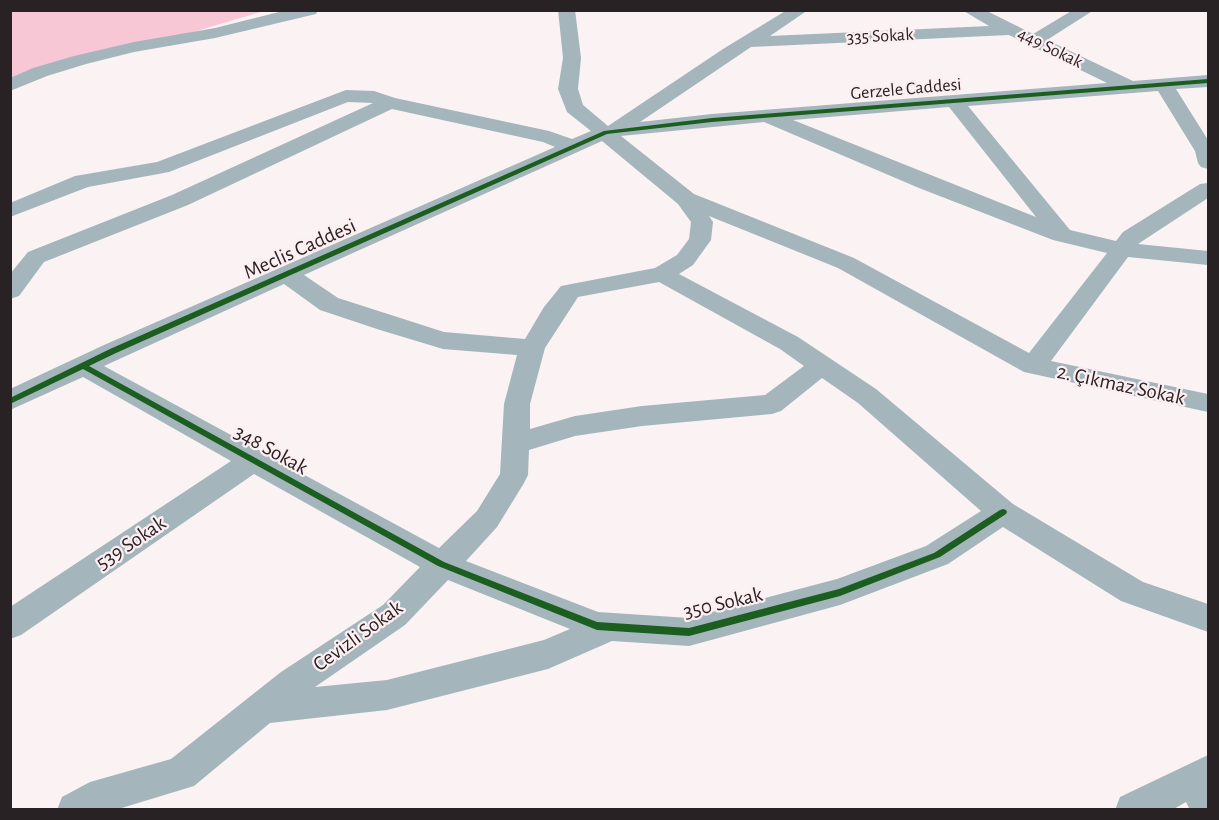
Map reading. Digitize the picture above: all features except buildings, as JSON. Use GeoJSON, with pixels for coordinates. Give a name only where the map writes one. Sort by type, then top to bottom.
{"type":"FeatureCollection","features":[{"type":"Feature","properties":{"kind":"street"},"geometry":{"type":"LineString","coordinates":[[10,86],[40,72],[80,60],[134,47],[215,33],[310,10]]}},
{"type":"Feature","properties":{"kind":"street"},"geometry":{"type":"LineString","coordinates":[[566,10],[572,58],[567,89],[574,108],[610,132],[686,198],[702,222],[700,240],[685,260],[662,274]]}},
{"type":"Feature","properties":{"kind":"street","name":"Meclis Caddesi"},"geometry":{"type":"LineString","coordinates":[[14,391],[84,366],[286,274],[610,132],[800,10]]}},
{"type":"Feature","properties":{"kind":"street","name":"449 Sokak"},"geometry":{"type":"LineString","coordinates":[[970,10],[1129,86]]}},
{"type":"Feature","properties":{"kind":"street"},"geometry":{"type":"LineString","coordinates":[[1035,40],[1086,10]]}},
{"type":"Feature","properties":{"kind":"street","name":"335 Sokak"},"geometry":{"type":"LineString","coordinates":[[748,42],[1013,30]]}},
{"type":"Feature","properties":{"kind":"street","name":"Gerzele Caddesi"},"geometry":{"type":"LineString","coordinates":[[610,132],[766,115],[1209,81]]}},
{"type":"Feature","properties":{"kind":"street"},"geometry":{"type":"LineString","coordinates":[[1163,84],[1205,151],[1209,163]]}},
{"type":"Feature","properties":{"kind":"street"},"geometry":{"type":"LineString","coordinates":[[10,211],[82,181],[162,168],[346,96],[375,97],[390,104],[549,137],[573,147]]}},
{"type":"Feature","properties":{"kind":"street"},"geometry":{"type":"LineString","coordinates":[[953,100],[1061,235]]}},
{"type":"Feature","properties":{"kind":"street"},"geometry":{"type":"LineString","coordinates":[[10,291],[36,257],[180,200],[390,104]]}},
{"type":"Feature","properties":{"kind":"street"},"geometry":{"type":"LineString","coordinates":[[766,115],[927,183],[1061,235],[1122,249],[1209,258]]}},
{"type":"Feature","properties":{"kind":"street"},"geometry":{"type":"LineString","coordinates":[[1032,366],[1131,237],[1209,189]]}},
{"type":"Feature","properties":{"kind":"street","name":"2. Çıkmaz Sokak"},"geometry":{"type":"LineString","coordinates":[[686,198],[846,263],[1032,366],[1209,403]]}},
{"type":"Feature","properties":{"kind":"street"},"geometry":{"type":"LineString","coordinates":[[286,274],[329,304],[389,324],[443,340],[532,348]]}},
{"type":"Feature","properties":{"kind":"street"},"geometry":{"type":"LineString","coordinates":[[662,274],[789,343],[867,396],[1003,512],[1132,592],[1209,618]]}},
{"type":"Feature","properties":{"kind":"street","name":"Cevizli Sokak"},"geometry":{"type":"LineString","coordinates":[[75,810],[103,795],[181,774],[293,683],[394,615],[487,519],[514,476],[517,404],[532,348],[553,313],[570,291],[662,274]]}},
{"type":"Feature","properties":{"kind":"street"},"geometry":{"type":"LineString","coordinates":[[515,444],[575,426],[642,416],[772,404],[822,365]]}},
{"type":"Feature","properties":{"kind":"street","name":"348 Sokak"},"geometry":{"type":"LineString","coordinates":[[84,366],[441,564]]}},
{"type":"Feature","properties":{"kind":"street","name":"539 Sokak"},"geometry":{"type":"LineString","coordinates":[[10,625],[252,461]]}},
{"type":"Feature","properties":{"kind":"street","name":"350 Sokak"},"geometry":{"type":"LineString","coordinates":[[441,564],[597,626],[689,632],[840,592],[937,555],[1003,512]]}},
{"type":"Feature","properties":{"kind":"street"},"geometry":{"type":"LineString","coordinates":[[262,708],[387,695],[548,654],[610,627]]}},
{"type":"Feature","properties":{"kind":"street"},"geometry":{"type":"LineString","coordinates":[[1133,810],[1203,785]]}},
{"type":"Feature","properties":{"kind":"shaded area"},"geometry":{"type":"Polygon","coordinates":[[[11,11],[264,11],[11,86],[11,11]]]}},
{"type":"Feature","properties":{"kind":"cycle path"},"geometry":{"type":"LineString","coordinates":[[10,401],[113,351],[606,132],[712,120],[1208,81]]}},
{"type":"Feature","properties":{"kind":"cycle path"},"geometry":{"type":"LineString","coordinates":[[84,366],[441,564],[597,626],[689,632],[840,592],[937,555],[1003,512]]}}]}
